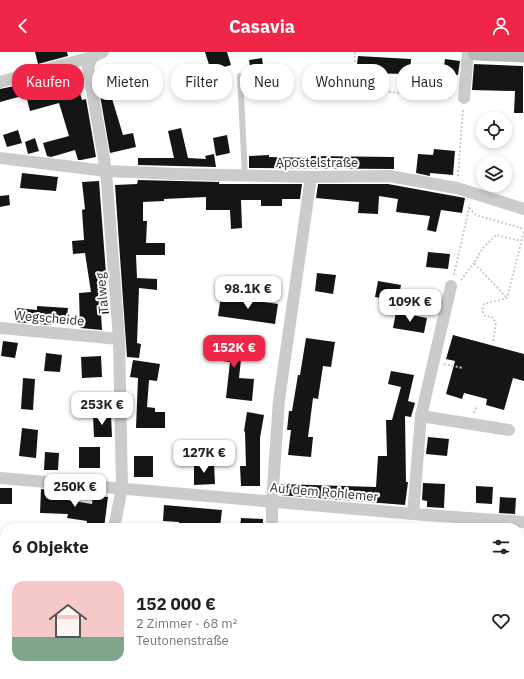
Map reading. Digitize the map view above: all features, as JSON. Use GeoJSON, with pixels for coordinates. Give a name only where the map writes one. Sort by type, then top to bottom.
{"type":"FeatureCollection","features":[{"type":"Feature","properties":{"kind":"street"},"geometry":{"type":"LineString","coordinates":[[464,98],[468,52]]}},
{"type":"Feature","properties":{"kind":"street"},"geometry":{"type":"LineString","coordinates":[[476,52],[524,54]]}},
{"type":"Feature","properties":{"kind":"street"},"geometry":{"type":"LineString","coordinates":[[0,82],[98,55]]}},
{"type":"Feature","properties":{"kind":"street","name":"Talweg"},"geometry":{"type":"LineString","coordinates":[[98,55],[88,67],[106,171],[120,339],[122,488],[115,523]]}},
{"type":"Feature","properties":{"kind":"street","name":"Apostelstraße"},"geometry":{"type":"LineString","coordinates":[[0,158],[106,171],[245,176],[389,176],[457,188],[524,209]]}},
{"type":"Feature","properties":{"kind":"street"},"geometry":{"type":"LineString","coordinates":[[272,523],[272,502],[280,400],[311,177]]}},
{"type":"Feature","properties":{"kind":"street"},"geometry":{"type":"LineString","coordinates":[[413,514],[421,416],[451,286]]}},
{"type":"Feature","properties":{"kind":"street","name":"Wegscheide"},"geometry":{"type":"LineString","coordinates":[[0,328],[120,339]]}},
{"type":"Feature","properties":{"kind":"street"},"geometry":{"type":"LineString","coordinates":[[421,416],[508,430]]}},
{"type":"Feature","properties":{"kind":"street","name":"Auf dem Rohlemer"},"geometry":{"type":"LineString","coordinates":[[0,478],[413,514],[466,523]]}},
{"type":"Feature","properties":{"kind":"street","name":"Auf dem Rohlemer"},"geometry":{"type":"LineString","coordinates":[[498,523],[524,522]]}},
{"type":"Feature","properties":{"kind":"lane"},"geometry":{"type":"LineString","coordinates":[[241,100],[245,176]]}},
{"type":"Feature","properties":{"kind":"path"},"geometry":{"type":"LineString","coordinates":[[355,52],[354,89],[464,98],[457,188]]}},
{"type":"Feature","properties":{"kind":"path"},"geometry":{"type":"LineString","coordinates":[[451,286],[472,193]]}},
{"type":"Feature","properties":{"kind":"path"},"geometry":{"type":"LineString","coordinates":[[469,208],[476,215],[524,230],[507,298]]}},
{"type":"Feature","properties":{"kind":"path"},"geometry":{"type":"LineString","coordinates":[[507,298],[474,263],[483,248],[496,235],[521,241]]}},
{"type":"Feature","properties":{"kind":"path"},"geometry":{"type":"LineString","coordinates":[[493,341],[496,323],[492,317],[485,316],[482,311],[484,304],[507,298]]}},
{"type":"Feature","properties":{"kind":"path"},"geometry":{"type":"LineString","coordinates":[[434,362],[463,368]]}},
{"type":"Feature","properties":{"kind":"building"},"geometry":{"type":"Polygon","coordinates":[[[35,52],[67,52],[68,56],[38,64],[35,52]]]}},
{"type":"Feature","properties":{"kind":"building"},"geometry":{"type":"Polygon","coordinates":[[[205,52],[227,52],[231,64],[209,64],[205,52]]]}},
{"type":"Feature","properties":{"kind":"building"},"geometry":{"type":"Polygon","coordinates":[[[358,56],[411,59],[411,64],[397,64],[397,74],[389,74],[389,64],[357,64],[358,56]]]}},
{"type":"Feature","properties":{"kind":"building"},"geometry":{"type":"Polygon","coordinates":[[[262,58],[263,64],[250,64],[249,60],[262,58]]]}},
{"type":"Feature","properties":{"kind":"building"},"geometry":{"type":"Polygon","coordinates":[[[445,59],[460,61],[458,75],[457,64],[444,64],[445,59]]]}},
{"type":"Feature","properties":{"kind":"building"},"geometry":{"type":"Polygon","coordinates":[[[474,64],[523,66],[523,113],[514,113],[515,91],[472,90],[474,64]]]}},
{"type":"Feature","properties":{"kind":"building"},"geometry":{"type":"Polygon","coordinates":[[[12,86],[12,99],[0,102],[0,89],[12,86]]]}},
{"type":"Feature","properties":{"kind":"building"},"geometry":{"type":"Polygon","coordinates":[[[86,99],[96,157],[78,160],[75,150],[51,157],[47,156],[43,143],[69,136],[59,103],[30,111],[27,100],[86,99]]]}},
{"type":"Feature","properties":{"kind":"building"},"geometry":{"type":"Polygon","coordinates":[[[101,100],[112,100],[123,135],[133,133],[136,147],[110,153],[101,100]]]}},
{"type":"Feature","properties":{"kind":"building"},"geometry":{"type":"Polygon","coordinates":[[[181,128],[188,158],[206,159],[205,156],[214,154],[216,167],[138,165],[138,158],[174,158],[168,131],[181,128]]]}},
{"type":"Feature","properties":{"kind":"building"},"geometry":{"type":"Polygon","coordinates":[[[18,130],[22,143],[7,147],[3,135],[18,130]]]}},
{"type":"Feature","properties":{"kind":"building"},"geometry":{"type":"Polygon","coordinates":[[[227,135],[230,153],[216,156],[213,138],[227,135]]]}},
{"type":"Feature","properties":{"kind":"building"},"geometry":{"type":"Polygon","coordinates":[[[35,138],[39,151],[28,154],[25,142],[35,138]]]}},
{"type":"Feature","properties":{"kind":"building"},"geometry":{"type":"Polygon","coordinates":[[[434,149],[455,151],[453,175],[430,173],[430,176],[416,173],[418,154],[433,155],[434,149]]]}},
{"type":"Feature","properties":{"kind":"building"},"geometry":{"type":"Polygon","coordinates":[[[269,155],[269,157],[311,158],[311,156],[394,157],[394,169],[249,168],[249,156],[269,155]]]}},
{"type":"Feature","properties":{"kind":"building"},"geometry":{"type":"Polygon","coordinates":[[[22,173],[58,177],[56,191],[20,188],[22,173]]]}},
{"type":"Feature","properties":{"kind":"building"},"geometry":{"type":"Polygon","coordinates":[[[138,180],[219,182],[219,184],[302,184],[300,199],[282,199],[282,206],[261,206],[261,200],[241,200],[242,228],[231,229],[230,210],[206,210],[206,197],[164,199],[164,201],[143,202],[143,221],[147,221],[146,243],[165,243],[165,255],[136,255],[137,278],[157,279],[157,290],[139,288],[137,343],[141,344],[139,358],[127,357],[115,185],[137,184],[138,180]]]}},
{"type":"Feature","properties":{"kind":"building"},"geometry":{"type":"Polygon","coordinates":[[[99,181],[109,313],[101,314],[102,330],[80,328],[79,293],[91,292],[85,253],[73,254],[72,241],[84,240],[82,210],[85,209],[82,182],[99,181]]]}},
{"type":"Feature","properties":{"kind":"building"},"geometry":{"type":"Polygon","coordinates":[[[318,184],[388,184],[465,198],[462,213],[441,210],[436,232],[427,230],[430,216],[396,212],[398,199],[379,196],[378,214],[358,213],[359,202],[316,198],[318,184]]]}},
{"type":"Feature","properties":{"kind":"building"},"geometry":{"type":"Polygon","coordinates":[[[9,195],[10,205],[0,207],[0,196],[9,195]]]}},
{"type":"Feature","properties":{"kind":"building"},"geometry":{"type":"Polygon","coordinates":[[[428,252],[450,254],[448,269],[426,267],[428,252]]]}},
{"type":"Feature","properties":{"kind":"building"},"geometry":{"type":"Polygon","coordinates":[[[317,273],[336,275],[333,294],[315,291],[317,273]]]}},
{"type":"Feature","properties":{"kind":"building"},"geometry":{"type":"Polygon","coordinates":[[[378,281],[401,285],[398,301],[375,297],[378,281]]]}},
{"type":"Feature","properties":{"kind":"building"},"geometry":{"type":"Polygon","coordinates":[[[221,296],[278,304],[275,324],[218,316],[221,296]]]}},
{"type":"Feature","properties":{"kind":"building"},"geometry":{"type":"Polygon","coordinates":[[[37,306],[68,308],[67,316],[52,318],[51,325],[16,322],[17,308],[37,310],[37,306]]]}},
{"type":"Feature","properties":{"kind":"building"},"geometry":{"type":"Polygon","coordinates":[[[396,312],[427,318],[424,333],[393,328],[396,312]]]}},
{"type":"Feature","properties":{"kind":"building"},"geometry":{"type":"Polygon","coordinates":[[[453,335],[524,354],[524,381],[513,378],[504,410],[486,405],[487,399],[464,393],[462,399],[446,394],[455,361],[446,359],[453,335]]]}},
{"type":"Feature","properties":{"kind":"building"},"geometry":{"type":"Polygon","coordinates":[[[217,338],[243,341],[239,378],[254,379],[252,401],[226,398],[230,362],[214,360],[217,338]]]}},
{"type":"Feature","properties":{"kind":"building"},"geometry":{"type":"Polygon","coordinates":[[[306,338],[335,342],[331,367],[323,366],[318,399],[313,398],[308,437],[313,437],[311,457],[288,455],[291,430],[287,430],[289,411],[292,411],[306,338]]]}},
{"type":"Feature","properties":{"kind":"building"},"geometry":{"type":"Polygon","coordinates":[[[3,341],[18,343],[15,358],[1,356],[3,341]]]}},
{"type":"Feature","properties":{"kind":"building"},"geometry":{"type":"Polygon","coordinates":[[[46,353],[62,355],[60,372],[44,371],[46,353]]]}},
{"type":"Feature","properties":{"kind":"building"},"geometry":{"type":"Polygon","coordinates":[[[101,356],[102,377],[82,378],[81,357],[101,356]]]}},
{"type":"Feature","properties":{"kind":"building"},"geometry":{"type":"Polygon","coordinates":[[[133,360],[160,364],[157,381],[149,380],[147,407],[155,408],[155,412],[165,412],[165,428],[136,428],[138,378],[130,377],[133,360]]]}},
{"type":"Feature","properties":{"kind":"building"},"geometry":{"type":"Polygon","coordinates":[[[391,371],[414,375],[408,401],[415,403],[411,417],[405,416],[406,482],[408,482],[405,505],[280,495],[281,484],[376,487],[378,456],[387,456],[386,420],[392,420],[401,387],[388,384],[391,371]]]}},
{"type":"Feature","properties":{"kind":"building"},"geometry":{"type":"Polygon","coordinates":[[[23,378],[35,379],[33,410],[21,409],[23,378]]]}},
{"type":"Feature","properties":{"kind":"building"},"geometry":{"type":"Polygon","coordinates":[[[247,412],[264,415],[260,438],[260,486],[241,486],[240,466],[246,466],[244,431],[247,412]]]}},
{"type":"Feature","properties":{"kind":"building"},"geometry":{"type":"Polygon","coordinates":[[[93,415],[111,415],[112,437],[94,437],[93,415]]]}},
{"type":"Feature","properties":{"kind":"building"},"geometry":{"type":"Polygon","coordinates":[[[22,428],[38,430],[36,458],[19,456],[22,428]]]}},
{"type":"Feature","properties":{"kind":"building"},"geometry":{"type":"Polygon","coordinates":[[[428,437],[449,439],[447,456],[426,454],[428,437]]]}},
{"type":"Feature","properties":{"kind":"building"},"geometry":{"type":"Polygon","coordinates":[[[79,447],[100,447],[100,468],[79,468],[79,447]]]}},
{"type":"Feature","properties":{"kind":"building"},"geometry":{"type":"Polygon","coordinates":[[[45,452],[59,453],[58,470],[44,470],[45,452]]]}},
{"type":"Feature","properties":{"kind":"building"},"geometry":{"type":"Polygon","coordinates":[[[134,456],[153,456],[153,477],[134,477],[134,456]]]}},
{"type":"Feature","properties":{"kind":"building"},"geometry":{"type":"Polygon","coordinates":[[[214,463],[215,484],[194,485],[194,464],[214,463]]]}},
{"type":"Feature","properties":{"kind":"building"},"geometry":{"type":"Polygon","coordinates":[[[423,483],[445,484],[444,508],[427,507],[427,501],[422,500],[423,483]]]}},
{"type":"Feature","properties":{"kind":"building"},"geometry":{"type":"Polygon","coordinates":[[[476,486],[493,487],[492,504],[476,503],[476,486]]]}},
{"type":"Feature","properties":{"kind":"building"},"geometry":{"type":"Polygon","coordinates":[[[0,488],[12,488],[12,504],[0,504],[0,488]]]}},
{"type":"Feature","properties":{"kind":"building"},"geometry":{"type":"Polygon","coordinates":[[[41,489],[61,491],[61,499],[92,504],[93,496],[108,497],[105,523],[87,523],[87,521],[67,518],[68,514],[40,513],[41,489]]]}},
{"type":"Feature","properties":{"kind":"building"},"geometry":{"type":"Polygon","coordinates":[[[500,497],[516,498],[515,514],[499,513],[500,497]]]}},
{"type":"Feature","properties":{"kind":"building"},"geometry":{"type":"Polygon","coordinates":[[[164,505],[222,510],[220,523],[179,523],[163,521],[164,505]]]}},
{"type":"Feature","properties":{"kind":"building"},"geometry":{"type":"Polygon","coordinates":[[[241,518],[263,519],[263,523],[240,523],[241,518]]]}}]}
